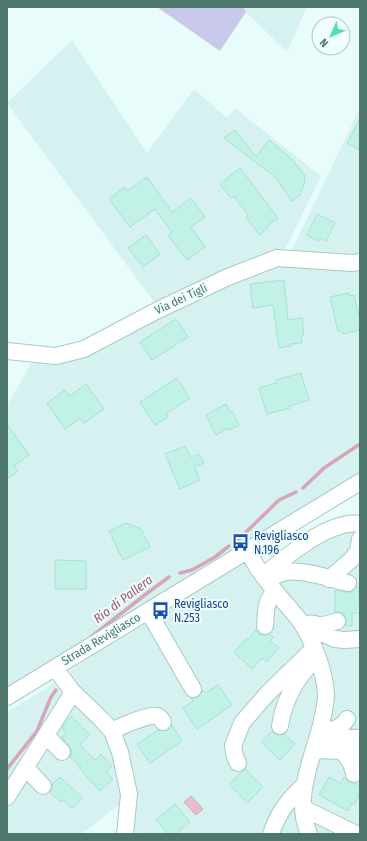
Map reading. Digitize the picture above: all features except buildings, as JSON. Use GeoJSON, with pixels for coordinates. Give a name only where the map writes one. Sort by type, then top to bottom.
{"type":"FeatureCollection","features":[{"type":"Feature","properties":{"kind":"street","name":"Via dei Tigli"},"geometry":{"type":"LineString","coordinates":[[7,351],[56,356],[84,349],[158,310],[228,277],[277,258],[352,263],[360,262]]}},
{"type":"Feature","properties":{"kind":"street","name":"Strada Revigliasco"},"geometry":{"type":"LineString","coordinates":[[7,697],[360,482]]}},
{"type":"Feature","properties":{"kind":"street"},"geometry":{"type":"LineString","coordinates":[[265,626],[270,597],[268,582],[296,550],[329,530],[342,525],[355,523],[360,524]]}},
{"type":"Feature","properties":{"kind":"street"},"geometry":{"type":"LineString","coordinates":[[329,579],[352,559],[358,551],[360,539]]}},
{"type":"Feature","properties":{"kind":"street"},"geometry":{"type":"LineString","coordinates":[[249,550],[252,559],[268,582],[303,626],[316,653],[323,674],[326,696],[324,710],[304,785],[303,808],[309,834]]}},
{"type":"Feature","properties":{"kind":"street"},"geometry":{"type":"LineString","coordinates":[[268,582],[279,574],[289,571],[303,572],[348,584]]}},
{"type":"Feature","properties":{"kind":"street"},"geometry":{"type":"LineString","coordinates":[[148,611],[193,689]]}},
{"type":"Feature","properties":{"kind":"street"},"geometry":{"type":"LineString","coordinates":[[303,626],[311,623],[319,625],[337,621]]}},
{"type":"Feature","properties":{"kind":"street"},"geometry":{"type":"LineString","coordinates":[[303,626],[335,639],[360,639]]}},
{"type":"Feature","properties":{"kind":"street"},"geometry":{"type":"LineString","coordinates":[[280,726],[281,717],[296,682],[316,653]]}},
{"type":"Feature","properties":{"kind":"street"},"geometry":{"type":"LineString","coordinates":[[238,763],[233,746],[242,723],[267,694],[316,653]]}},
{"type":"Feature","properties":{"kind":"street"},"geometry":{"type":"LineString","coordinates":[[55,668],[72,691],[102,720],[114,736],[120,752],[129,794],[125,834]]}},
{"type":"Feature","properties":{"kind":"street"},"geometry":{"type":"LineString","coordinates":[[7,798],[70,697],[72,691]]}},
{"type":"Feature","properties":{"kind":"street"},"geometry":{"type":"LineString","coordinates":[[118,774],[113,755],[114,736],[118,728],[155,715],[163,722]]}},
{"type":"Feature","properties":{"kind":"street"},"geometry":{"type":"LineString","coordinates":[[317,740],[344,724],[347,718]]}},
{"type":"Feature","properties":{"kind":"street"},"geometry":{"type":"LineString","coordinates":[[46,735],[62,752]]}},
{"type":"Feature","properties":{"kind":"street"},"geometry":{"type":"LineString","coordinates":[[317,740],[335,737],[360,738]]}},
{"type":"Feature","properties":{"kind":"street"},"geometry":{"type":"LineString","coordinates":[[317,740],[342,751],[360,754]]}},
{"type":"Feature","properties":{"kind":"street"},"geometry":{"type":"LineString","coordinates":[[342,751],[354,768],[354,774]]}},
{"type":"Feature","properties":{"kind":"street"},"geometry":{"type":"LineString","coordinates":[[26,768],[43,786]]}},
{"type":"Feature","properties":{"kind":"street"},"geometry":{"type":"LineString","coordinates":[[271,834],[275,822],[286,804],[304,785]]}},
{"type":"Feature","properties":{"kind":"street"},"geometry":{"type":"LineString","coordinates":[[303,808],[356,834]]}},
{"type":"Feature","properties":{"kind":"shaded area"},"geometry":{"type":"Polygon","coordinates":[[[157,7],[243,7],[246,12],[220,51],[157,7]]]}},
{"type":"Feature","properties":{"kind":"shaded area"},"geometry":{"type":"Polygon","coordinates":[[[243,7],[307,7],[287,52],[246,12],[243,7]]]}},
{"type":"Feature","properties":{"kind":"shaded area"},"geometry":{"type":"Polygon","coordinates":[[[72,40],[147,153],[194,89],[227,118],[235,108],[321,176],[284,252],[157,306],[7,103],[72,40]]]}},
{"type":"Feature","properties":{"kind":"shaded area"},"geometry":{"type":"Polygon","coordinates":[[[360,108],[360,258],[290,254],[360,108]]]}},
{"type":"Feature","properties":{"kind":"shaded area"},"geometry":{"type":"Polygon","coordinates":[[[286,263],[360,267],[360,475],[7,687],[7,405],[34,359],[45,359],[201,294],[286,263]]]}},
{"type":"Feature","properties":{"kind":"shaded area"},"geometry":{"type":"Polygon","coordinates":[[[354,517],[360,518],[360,834],[312,834],[306,814],[325,672],[260,567],[336,519],[354,517]]]}},
{"type":"Feature","properties":{"kind":"shaded area"},"geometry":{"type":"Polygon","coordinates":[[[246,561],[285,612],[304,641],[322,694],[305,834],[138,834],[130,825],[123,747],[69,675],[72,669],[246,561]]]}},
{"type":"Feature","properties":{"kind":"shaded area"},"geometry":{"type":"Polygon","coordinates":[[[56,682],[67,695],[7,790],[7,712],[56,682]]]}},
{"type":"Feature","properties":{"kind":"shaded area"},"geometry":{"type":"Polygon","coordinates":[[[73,699],[104,726],[127,799],[81,834],[7,834],[7,807],[73,699]]]}},
{"type":"Feature","properties":{"kind":"shaded area"},"geometry":{"type":"Polygon","coordinates":[[[191,796],[203,809],[196,815],[184,802],[191,796]]]}},
{"type":"Feature","properties":{"kind":"waterway","name":"Rio di Pallera"},"geometry":{"type":"LineString","coordinates":[[303,488],[324,468],[360,444]]}},
{"type":"Feature","properties":{"kind":"waterway","name":"Rio di Pallera"},"geometry":{"type":"LineString","coordinates":[[238,540],[279,500],[296,492]]}},
{"type":"Feature","properties":{"kind":"waterway","name":"Rio di Pallera"},"geometry":{"type":"LineString","coordinates":[[180,573],[192,570],[215,557],[229,546]]}},
{"type":"Feature","properties":{"kind":"waterway","name":"Rio di Pallera"},"geometry":{"type":"LineString","coordinates":[[91,637],[169,577]]}},
{"type":"Feature","properties":{"kind":"waterway","name":"Rio di Pallera"},"geometry":{"type":"LineString","coordinates":[[7,769],[37,731],[51,697],[56,690]]}},
{"type":"Feature","properties":{"kind":"place","name":"Revigliasco N.196"},"geometry":{"type":"Point","coordinates":[241,543]}},
{"type":"Feature","properties":{"kind":"place","name":"Revigliasco N.253"},"geometry":{"type":"Point","coordinates":[161,611]}}]}
